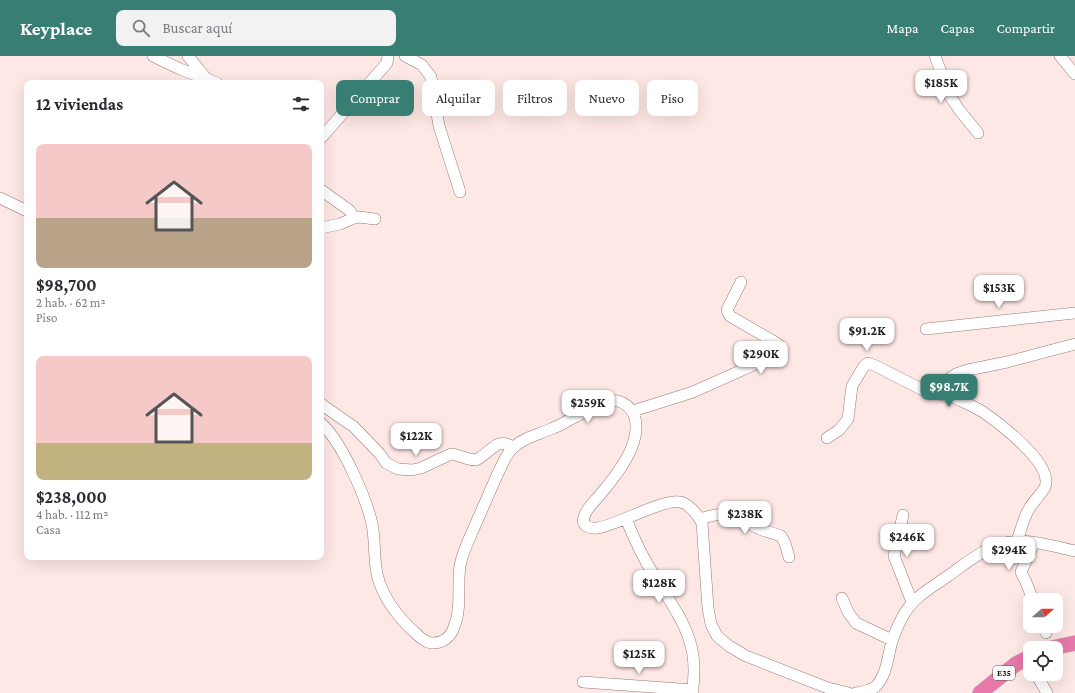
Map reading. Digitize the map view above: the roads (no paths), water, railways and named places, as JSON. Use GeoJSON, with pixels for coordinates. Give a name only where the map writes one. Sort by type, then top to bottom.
{"type":"FeatureCollection","features":[{"type":"Feature","properties":{"kind":"highway"},"geometry":{"type":"LineString","coordinates":[[1063,646],[1075,643]]}},
{"type":"Feature","properties":{"kind":"highway","name":"E35"},"geometry":{"type":"LineString","coordinates":[[980,693],[1016,664],[1023,662]]}},
{"type":"Feature","properties":{"kind":"street"},"geometry":{"type":"LineString","coordinates":[[153,56],[180,69],[209,80]]}},
{"type":"Feature","properties":{"kind":"street"},"geometry":{"type":"LineString","coordinates":[[188,56],[205,78]]}},
{"type":"Feature","properties":{"kind":"street"},"geometry":{"type":"LineString","coordinates":[[324,135],[387,63],[388,56]]}},
{"type":"Feature","properties":{"kind":"street"},"geometry":{"type":"LineString","coordinates":[[405,56],[422,65],[431,77],[439,126],[460,192]]}},
{"type":"Feature","properties":{"kind":"street"},"geometry":{"type":"LineString","coordinates":[[935,56],[950,96],[978,133]]}},
{"type":"Feature","properties":{"kind":"street"},"geometry":{"type":"LineString","coordinates":[[1060,56],[1075,74]]}},
{"type":"Feature","properties":{"kind":"street"},"geometry":{"type":"LineString","coordinates":[[324,192],[349,210],[353,216],[352,219]]}},
{"type":"Feature","properties":{"kind":"street"},"geometry":{"type":"LineString","coordinates":[[0,198],[24,210]]}},
{"type":"Feature","properties":{"kind":"street"},"geometry":{"type":"LineString","coordinates":[[324,227],[340,224],[359,217],[375,219]]}},
{"type":"Feature","properties":{"kind":"street"},"geometry":{"type":"LineString","coordinates":[[633,411],[692,392],[778,354],[780,351],[778,344],[728,314],[727,310],[741,282]]}},
{"type":"Feature","properties":{"kind":"street"},"geometry":{"type":"LineString","coordinates":[[926,329],[1075,313]]}},
{"type":"Feature","properties":{"kind":"street"},"geometry":{"type":"LineString","coordinates":[[953,396],[948,382],[950,378],[956,374],[1075,344]]}},
{"type":"Feature","properties":{"kind":"street"},"geometry":{"type":"LineString","coordinates":[[827,438],[839,430],[848,419],[852,386],[864,366],[868,364],[876,366],[925,392],[953,396],[1000,424],[1022,444],[1039,462],[1043,469],[1045,486],[1024,520],[1017,541]]}},
{"type":"Feature","properties":{"kind":"street"},"geometry":{"type":"LineString","coordinates":[[324,426],[340,448],[364,497],[372,524],[376,566],[381,588],[388,601],[408,626],[422,639],[430,643],[441,642],[448,637],[454,628],[458,612],[458,580],[464,549],[477,522],[482,506],[507,455],[513,447],[606,403],[616,401],[625,404],[633,411],[636,422],[635,440],[625,461],[612,481],[586,512],[583,520],[584,525],[594,528],[626,519],[659,505],[679,502],[689,506],[697,514],[702,523],[708,608],[717,636],[729,646],[746,656],[828,688],[849,693]]}},
{"type":"Feature","properties":{"kind":"street"},"geometry":{"type":"LineString","coordinates":[[324,406],[354,427],[380,454],[386,463],[405,471],[416,469],[451,454],[476,460],[499,443],[507,443],[513,447]]}},
{"type":"Feature","properties":{"kind":"street"},"geometry":{"type":"LineString","coordinates":[[700,519],[717,514],[729,514],[739,517],[762,530],[781,536],[785,543],[789,557]]}},
{"type":"Feature","properties":{"kind":"street"},"geometry":{"type":"LineString","coordinates":[[903,515],[894,556],[912,602]]}},
{"type":"Feature","properties":{"kind":"street"},"geometry":{"type":"LineString","coordinates":[[583,682],[692,692],[694,680],[694,658],[689,636],[678,613],[654,576],[639,549],[626,519]]}},
{"type":"Feature","properties":{"kind":"street"},"geometry":{"type":"LineString","coordinates":[[856,693],[866,692],[875,687],[881,680],[885,670],[892,640],[903,615],[912,602],[927,589],[966,562],[991,548],[1017,541],[1075,551]]}},
{"type":"Feature","properties":{"kind":"street"},"geometry":{"type":"LineString","coordinates":[[1030,593],[1021,572],[1034,543]]}},
{"type":"Feature","properties":{"kind":"street"},"geometry":{"type":"LineString","coordinates":[[842,598],[848,612],[856,623],[892,640]]}},
{"type":"Feature","properties":{"kind":"street"},"geometry":{"type":"LineString","coordinates":[[1040,681],[1047,693]]}}]}
